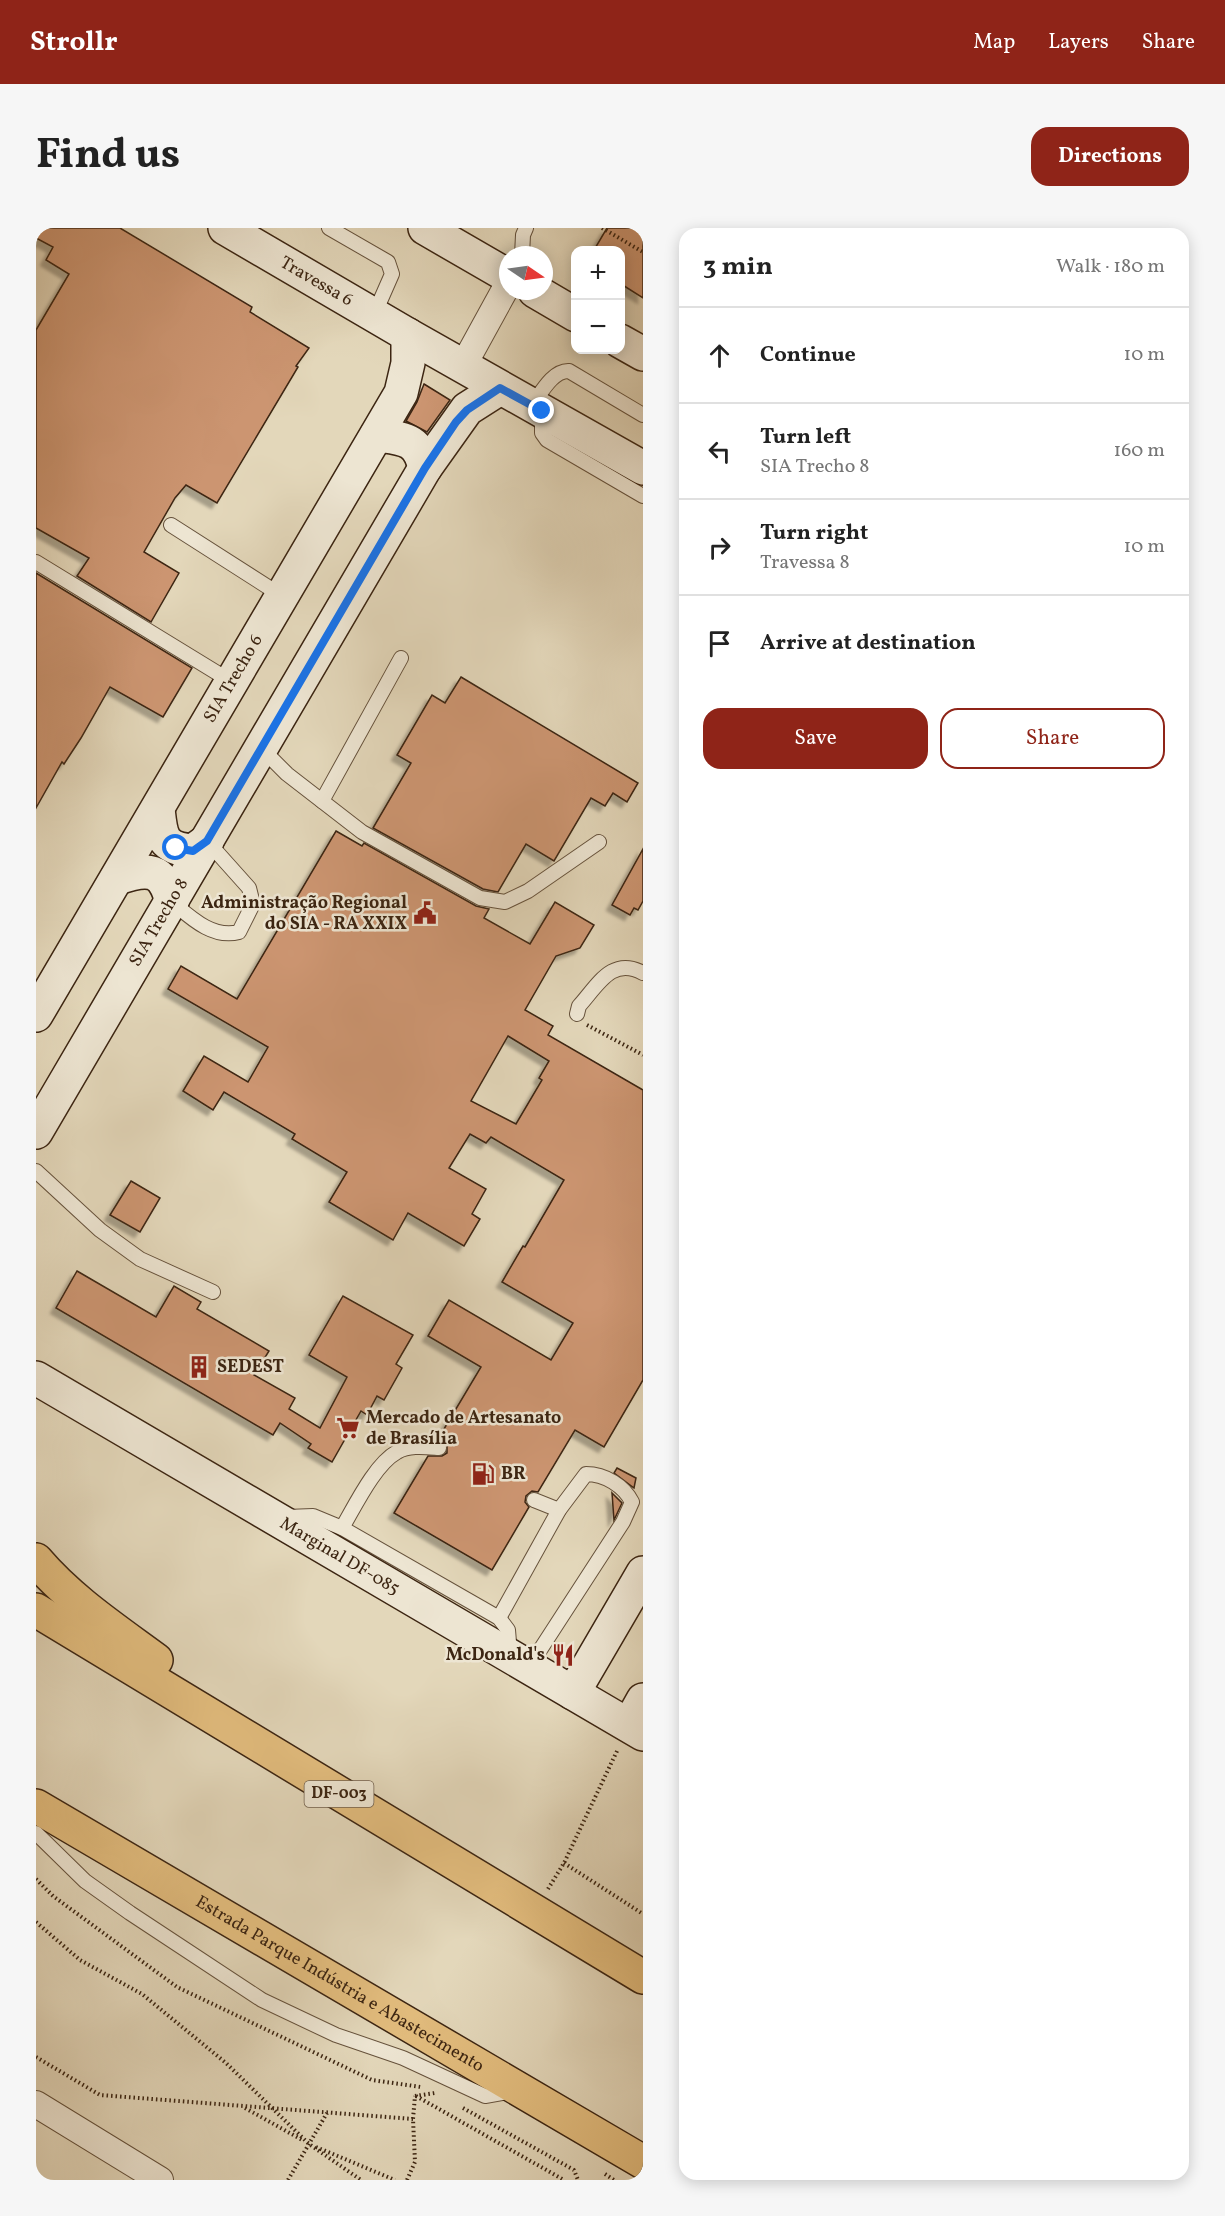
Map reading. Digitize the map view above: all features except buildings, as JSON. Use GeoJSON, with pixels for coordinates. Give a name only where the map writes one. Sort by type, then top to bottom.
{"type":"FeatureCollection","features":[{"type":"Feature","properties":{"kind":"highway"},"geometry":{"type":"LineString","coordinates":[[36,1560],[50,1577],[94,1615],[352,1802]]}},
{"type":"Feature","properties":{"kind":"highway","name":"DF-003"},"geometry":{"type":"LineString","coordinates":[[36,1610],[643,1977]]}},
{"type":"Feature","properties":{"kind":"highway","name":"Estrada Parque Indústria e Abastecimento"},"geometry":{"type":"LineString","coordinates":[[36,1806],[643,2162]]}},
{"type":"Feature","properties":{"kind":"street","name":"Travessa 6"},"geometry":{"type":"LineString","coordinates":[[225,228],[500,388],[643,468]]}},
{"type":"Feature","properties":{"kind":"street"},"geometry":{"type":"LineString","coordinates":[[445,233],[499,270]]}},
{"type":"Feature","properties":{"kind":"street"},"geometry":{"type":"LineString","coordinates":[[463,366],[499,300]]}},
{"type":"Feature","properties":{"kind":"street"},"geometry":{"type":"LineString","coordinates":[[550,300],[571,312]]}},
{"type":"Feature","properties":{"kind":"street","name":"SIA Trecho 6"},"geometry":{"type":"LineString","coordinates":[[36,1014],[401,393],[408,363],[408,335]]}},
{"type":"Feature","properties":{"kind":"street"},"geometry":{"type":"LineString","coordinates":[[625,343],[643,354]]}},
{"type":"Feature","properties":{"kind":"street","name":"SIA Trecho 8"},"geometry":{"type":"LineString","coordinates":[[36,1132],[425,468],[456,422],[467,410],[500,388]]}},
{"type":"Feature","properties":{"kind":"street"},"geometry":{"type":"LineString","coordinates":[[376,435],[405,440],[417,447],[421,452],[425,468]]}},
{"type":"Feature","properties":{"kind":"street"},"geometry":{"type":"LineString","coordinates":[[158,809],[161,835],[164,841],[176,848],[193,851],[207,841]]}},
{"type":"Feature","properties":{"kind":"street"},"geometry":{"type":"LineString","coordinates":[[117,878],[139,871],[158,876],[168,888],[171,902]]}},
{"type":"Feature","properties":{"kind":"street","name":"Marginal DF-085"},"geometry":{"type":"LineString","coordinates":[[36,1378],[573,1693],[638,1720]]}},
{"type":"Feature","properties":{"kind":"street"},"geometry":{"type":"LineString","coordinates":[[573,1693],[643,1573]]}},
{"type":"Feature","properties":{"kind":"street"},"geometry":{"type":"LineString","coordinates":[[36,2104],[160,2180]]}},
{"type":"Feature","properties":{"kind":"lane"},"geometry":{"type":"LineString","coordinates":[[329,228],[388,262],[392,274],[374,315]]}},
{"type":"Feature","properties":{"kind":"lane"},"geometry":{"type":"LineString","coordinates":[[522,246],[526,228]]}},
{"type":"Feature","properties":{"kind":"lane"},"geometry":{"type":"LineString","coordinates":[[643,416],[564,370],[556,374],[537,408],[542,433],[547,440],[643,496]]}},
{"type":"Feature","properties":{"kind":"lane"},"geometry":{"type":"LineString","coordinates":[[171,525],[282,596]]}},
{"type":"Feature","properties":{"kind":"lane"},"geometry":{"type":"LineString","coordinates":[[36,562],[232,682]]}},
{"type":"Feature","properties":{"kind":"lane"},"geometry":{"type":"LineString","coordinates":[[322,801],[401,658]]}},
{"type":"Feature","properties":{"kind":"lane"},"geometry":{"type":"LineString","coordinates":[[261,748],[288,774],[362,832],[480,898],[506,902],[528,891],[599,843]]}},
{"type":"Feature","properties":{"kind":"lane"},"geometry":{"type":"LineString","coordinates":[[171,902],[202,926],[227,936],[239,932],[253,904],[249,888],[207,841]]}},
{"type":"Feature","properties":{"kind":"lane"},"geometry":{"type":"LineString","coordinates":[[577,1014],[579,1005],[613,969],[624,967],[643,973]]}},
{"type":"Feature","properties":{"kind":"lane"},"geometry":{"type":"LineString","coordinates":[[36,1171],[100,1230],[140,1259],[213,1292]]}},
{"type":"Feature","properties":{"kind":"lane"},"geometry":{"type":"LineString","coordinates":[[342,1528],[379,1468],[396,1453],[421,1447],[439,1448]]}},
{"type":"Feature","properties":{"kind":"lane"},"geometry":{"type":"LineString","coordinates":[[499,1618],[559,1510],[586,1474],[599,1474],[627,1491],[632,1503],[623,1522],[520,1661]]}},
{"type":"Feature","properties":{"kind":"lane"},"geometry":{"type":"LineString","coordinates":[[534,1500],[559,1510]]}},
{"type":"Feature","properties":{"kind":"lane"},"geometry":{"type":"LineString","coordinates":[[277,1519],[293,1515],[313,1516],[342,1528],[499,1618],[508,1630],[520,1661]]}},
{"type":"Feature","properties":{"kind":"lane"},"geometry":{"type":"LineString","coordinates":[[36,1833],[86,1881],[130,1913],[262,2000],[336,2035],[403,2058],[485,2096],[520,2090]]}},
{"type":"Feature","properties":{"kind":"path"},"geometry":{"type":"LineString","coordinates":[[602,228],[643,252]]}},
{"type":"Feature","properties":{"kind":"path"},"geometry":{"type":"LineString","coordinates":[[577,1014],[584,1023],[643,1055]]}},
{"type":"Feature","properties":{"kind":"path"},"geometry":{"type":"LineString","coordinates":[[638,1720],[564,1863],[643,1914]]}},
{"type":"Feature","properties":{"kind":"path"},"geometry":{"type":"LineString","coordinates":[[36,1922],[80,1960],[142,1994],[226,2064],[309,2144],[395,2180]]}},
{"type":"Feature","properties":{"kind":"path"},"geometry":{"type":"LineString","coordinates":[[36,2057],[100,2095],[412,2120]]}},
{"type":"Feature","properties":{"kind":"path"},"geometry":{"type":"LineString","coordinates":[[415,2096],[434,2093],[441,2095]]}},
{"type":"Feature","properties":{"kind":"path"},"geometry":{"type":"LineString","coordinates":[[407,2180],[415,2162],[412,2120],[415,2096]]}},
{"type":"Feature","properties":{"kind":"path"},"geometry":{"type":"LineString","coordinates":[[415,2096],[564,2180]]}},
{"type":"Feature","properties":{"kind":"path"},"geometry":{"type":"LineString","coordinates":[[242,2106],[309,2144],[361,2180]]}},
{"type":"Feature","properties":{"kind":"path"},"geometry":{"type":"LineString","coordinates":[[461,2107],[574,2170],[578,2180]]}},
{"type":"Feature","properties":{"kind":"path"},"geometry":{"type":"LineString","coordinates":[[288,2180],[327,2113]]}},
{"type":"Feature","properties":{"kind":"place","name":"Administração Regional do SIA - RA XXIX"},"geometry":{"type":"Point","coordinates":[425,913]}},
{"type":"Feature","properties":{"kind":"place","name":"SEDEST"},"geometry":{"type":"Point","coordinates":[199,1367]}},
{"type":"Feature","properties":{"kind":"place","name":"Mercado de Artesanato de Brasília"},"geometry":{"type":"Point","coordinates":[348,1428]}},
{"type":"Feature","properties":{"kind":"place","name":"BR"},"geometry":{"type":"Point","coordinates":[483,1474]}},
{"type":"Feature","properties":{"kind":"place","name":"McDonald's"},"geometry":{"type":"Point","coordinates":[563,1655]}},
{"type":"Feature","properties":{"kind":"route"},"geometry":{"type":"LineString","coordinates":[[176,848],[193,851],[207,841],[425,468],[456,422],[467,410],[500,388],[542,411]]}}]}
